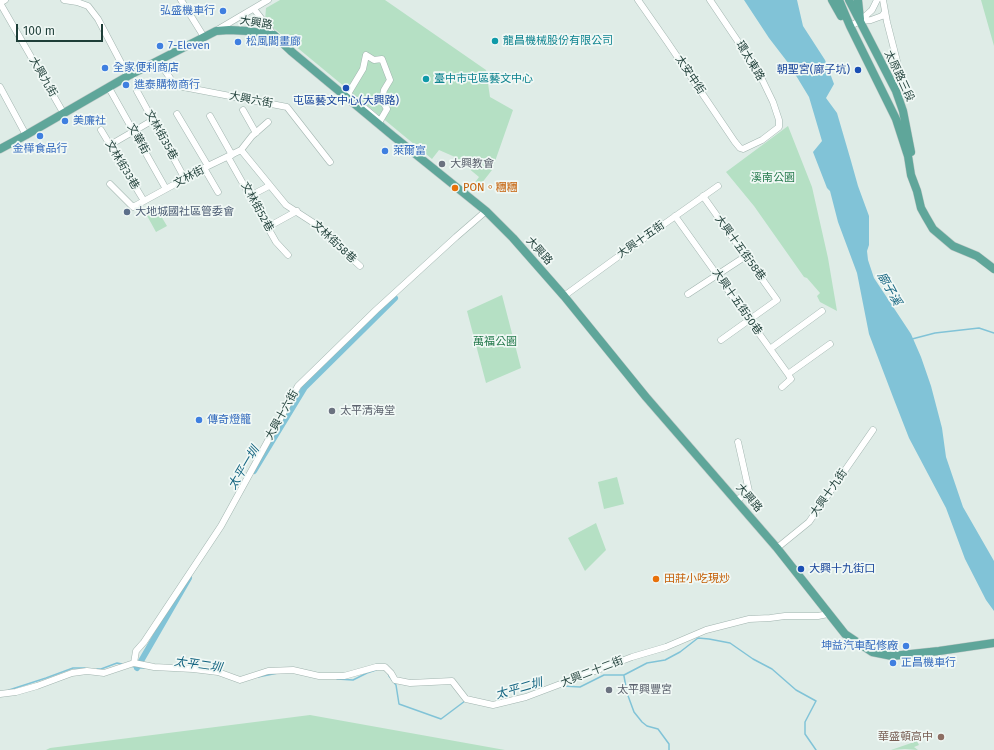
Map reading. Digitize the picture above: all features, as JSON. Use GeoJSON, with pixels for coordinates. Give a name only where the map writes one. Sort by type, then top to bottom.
{"type":"FeatureCollection","features":[{"type":"Feature","properties":{"kind":"main road","name":"太原路三段"},"geometry":{"type":"LineString","coordinates":[[832,0],[840,14],[850,26]]}},
{"type":"Feature","properties":{"kind":"main road","name":"太原路三段"},"geometry":{"type":"LineString","coordinates":[[839,0],[850,26],[896,119],[922,208],[933,229],[953,246],[977,256],[994,269]]}},
{"type":"Feature","properties":{"kind":"main road","name":"太原路三段"},"geometry":{"type":"LineString","coordinates":[[849,0],[896,91],[904,111],[915,171],[917,191]]}},
{"type":"Feature","properties":{"kind":"main road","name":"太原路三段"},"geometry":{"type":"LineString","coordinates":[[858,0],[860,21]]}},
{"type":"Feature","properties":{"kind":"main road","name":"大興路"},"geometry":{"type":"LineString","coordinates":[[0,149],[64,114],[128,76],[216,31],[248,31],[274,35],[292,52],[393,136],[486,211],[513,238],[564,296],[646,397],[777,548],[845,634],[872,652],[892,656],[994,643]]}},
{"type":"Feature","properties":{"kind":"street","name":"大興九街"},"geometry":{"type":"LineString","coordinates":[[5,0],[0,3],[64,114]]}},
{"type":"Feature","properties":{"kind":"street"},"geometry":{"type":"LineString","coordinates":[[64,0],[77,2],[88,6],[98,19],[128,76]]}},
{"type":"Feature","properties":{"kind":"street"},"geometry":{"type":"LineString","coordinates":[[181,0],[204,37]]}},
{"type":"Feature","properties":{"kind":"street"},"geometry":{"type":"LineString","coordinates":[[216,31],[268,0]]}},
{"type":"Feature","properties":{"kind":"street","name":"太安中街"},"geometry":{"type":"LineString","coordinates":[[638,0],[740,148],[743,149],[762,140],[779,128]]}},
{"type":"Feature","properties":{"kind":"street","name":"環太東路"},"geometry":{"type":"LineString","coordinates":[[710,0],[758,71],[780,120],[779,128]]}},
{"type":"Feature","properties":{"kind":"street"},"geometry":{"type":"LineString","coordinates":[[850,26],[860,21],[872,10],[877,0]]}},
{"type":"Feature","properties":{"kind":"street"},"geometry":{"type":"LineString","coordinates":[[884,0],[887,22],[897,61],[898,76],[896,91]]}},
{"type":"Feature","properties":{"kind":"street"},"geometry":{"type":"LineString","coordinates":[[254,9],[274,35]]}},
{"type":"Feature","properties":{"kind":"street"},"geometry":{"type":"LineString","coordinates":[[860,21],[871,20],[882,16],[885,12]]}},
{"type":"Feature","properties":{"kind":"street"},"geometry":{"type":"LineString","coordinates":[[366,55],[374,60],[382,59],[390,80],[384,90],[382,100],[386,109],[380,121],[348,94],[363,69],[366,55]]}},
{"type":"Feature","properties":{"kind":"street","name":"大興六街"},"geometry":{"type":"LineString","coordinates":[[158,60],[174,84],[178,86],[286,107],[330,162]]}},
{"type":"Feature","properties":{"kind":"street"},"geometry":{"type":"LineString","coordinates":[[0,86],[26,135]]}},
{"type":"Feature","properties":{"kind":"street","name":"文華街"},"geometry":{"type":"LineString","coordinates":[[109,88],[166,189]]}},
{"type":"Feature","properties":{"kind":"street","name":"文林街35巷"},"geometry":{"type":"LineString","coordinates":[[137,91],[185,179]]}},
{"type":"Feature","properties":{"kind":"street"},"geometry":{"type":"LineString","coordinates":[[243,110],[256,133]]}},
{"type":"Feature","properties":{"kind":"street"},"geometry":{"type":"LineString","coordinates":[[177,114],[218,192]]}},
{"type":"Feature","properties":{"kind":"street","name":"文林街52巷"},"geometry":{"type":"LineString","coordinates":[[210,116],[250,196],[276,242],[288,255]]}},
{"type":"Feature","properties":{"kind":"street"},"geometry":{"type":"LineString","coordinates":[[110,145],[153,120]]}},
{"type":"Feature","properties":{"kind":"street","name":"文林街"},"geometry":{"type":"LineString","coordinates":[[110,184],[133,207],[242,150],[256,133],[268,122]]}},
{"type":"Feature","properties":{"kind":"street","name":"文林街33巷"},"geometry":{"type":"LineString","coordinates":[[101,130],[144,201]]}},
{"type":"Feature","properties":{"kind":"street","name":"文林街58巷"},"geometry":{"type":"LineString","coordinates":[[242,150],[269,186],[286,205],[323,229],[336,244],[360,266]]}},
{"type":"Feature","properties":{"kind":"street"},"geometry":{"type":"LineString","coordinates":[[250,196],[269,186]]}},
{"type":"Feature","properties":{"kind":"street","name":"大興十五街"},"geometry":{"type":"LineString","coordinates":[[564,296],[718,186]]}},
{"type":"Feature","properties":{"kind":"street","name":"大興十五街58巷"},"geometry":{"type":"LineString","coordinates":[[703,196],[777,300],[749,320]]}},
{"type":"Feature","properties":{"kind":"street"},"geometry":{"type":"LineString","coordinates":[[268,227],[297,211]]}},
{"type":"Feature","properties":{"kind":"street","name":"大興十六街"},"geometry":{"type":"LineString","coordinates":[[134,663],[136,651],[144,642],[221,526],[298,386],[376,310],[486,211]]}},
{"type":"Feature","properties":{"kind":"street","name":"大興十五街50巷"},"geometry":{"type":"LineString","coordinates":[[675,216],[788,374]]}},
{"type":"Feature","properties":{"kind":"street"},"geometry":{"type":"LineString","coordinates":[[688,294],[746,256]]}},
{"type":"Feature","properties":{"kind":"street"},"geometry":{"type":"LineString","coordinates":[[770,349],[822,311]]}},
{"type":"Feature","properties":{"kind":"street"},"geometry":{"type":"LineString","coordinates":[[721,340],[749,320]]}},
{"type":"Feature","properties":{"kind":"street"},"geometry":{"type":"LineString","coordinates":[[782,387],[791,379],[788,374],[830,344]]}},
{"type":"Feature","properties":{"kind":"street","name":"大興十九街"},"geometry":{"type":"LineString","coordinates":[[777,548],[810,522],[873,430]]}},
{"type":"Feature","properties":{"kind":"street"},"geometry":{"type":"LineString","coordinates":[[736,501],[749,491],[738,442]]}},
{"type":"Feature","properties":{"kind":"street","name":"大興二十二街"},"geometry":{"type":"LineString","coordinates":[[134,663],[154,667],[218,672],[240,680],[268,672],[294,670],[319,676],[344,676],[385,667],[395,680],[410,683],[452,681],[466,699],[493,705],[526,697],[632,657],[666,647],[706,630],[749,619],[785,616],[818,616],[828,614]]}},
{"type":"Feature","properties":{"kind":"street"},"geometry":{"type":"LineString","coordinates":[[0,694],[16,692],[37,686],[72,673],[87,671],[104,673],[134,663]]}},
{"type":"Feature","properties":{"kind":"green space"},"geometry":{"type":"Polygon","coordinates":[[[280,0],[385,0],[486,70],[490,97],[513,110],[492,170],[474,193],[470,189],[479,177],[455,157],[439,150],[432,159],[265,21],[266,8],[280,0]]]}},
{"type":"Feature","properties":{"kind":"green space"},"geometry":{"type":"Polygon","coordinates":[[[981,0],[994,0],[994,46],[981,0]]]}},
{"type":"Feature","properties":{"kind":"green space","name":"溪南公園"},"geometry":{"type":"Polygon","coordinates":[[[788,126],[812,187],[828,258],[837,311],[820,302],[817,296],[820,293],[807,278],[804,277],[754,206],[726,172],[788,126]]]}},
{"type":"Feature","properties":{"kind":"green space"},"geometry":{"type":"Polygon","coordinates":[[[155,206],[167,226],[156,232],[145,212],[155,206]]]}},
{"type":"Feature","properties":{"kind":"green space","name":"萬福公園"},"geometry":{"type":"Polygon","coordinates":[[[502,295],[521,368],[486,383],[467,311],[502,295]]]}},
{"type":"Feature","properties":{"kind":"green space"},"geometry":{"type":"Polygon","coordinates":[[[617,477],[624,504],[604,509],[598,482],[617,477]]]}},
{"type":"Feature","properties":{"kind":"green space"},"geometry":{"type":"Polygon","coordinates":[[[596,523],[606,550],[585,571],[568,538],[596,523]]]}},
{"type":"Feature","properties":{"kind":"green space"},"geometry":{"type":"Polygon","coordinates":[[[310,715],[505,750],[46,750],[50,748],[310,715]]]}},
{"type":"Feature","properties":{"kind":"green space"},"geometry":{"type":"Polygon","coordinates":[[[917,741],[919,745],[914,747],[918,750],[891,750],[917,741]]]}},
{"type":"Feature","properties":{"kind":"water"},"geometry":{"type":"Polygon","coordinates":[[[744,0],[797,0],[803,26],[825,60],[834,84],[826,98],[837,113],[858,186],[869,216],[869,245],[867,251],[868,260],[874,278],[911,334],[921,357],[931,386],[942,428],[946,457],[963,507],[994,561],[994,611],[986,600],[965,559],[946,508],[909,438],[869,334],[857,273],[838,222],[830,191],[827,188],[813,152],[822,141],[809,97],[789,64],[769,38],[744,0]]]}},
{"type":"Feature","properties":{"kind":"waterway","name":"太平一圳"},"geometry":{"type":"LineString","coordinates":[[254,471],[305,387],[395,298]]}},
{"type":"Feature","properties":{"kind":"waterway"},"geometry":{"type":"LineString","coordinates":[[912,339],[935,333],[979,328],[994,333]]}},
{"type":"Feature","properties":{"kind":"waterway","name":"太平一圳"},"geometry":{"type":"LineString","coordinates":[[137,668],[189,578]]}},
{"type":"Feature","properties":{"kind":"waterway","name":"太平二圳"},"geometry":{"type":"LineString","coordinates":[[563,686],[580,687],[604,675],[624,675],[647,663],[665,660],[680,652],[698,638],[730,643],[753,659],[772,669],[796,690],[816,701],[805,722],[805,734],[816,750]]}},
{"type":"Feature","properties":{"kind":"waterway","name":"太平二圳"},"geometry":{"type":"LineString","coordinates":[[97,669],[117,663],[122,664]]}},
{"type":"Feature","properties":{"kind":"waterway","name":"太平二圳"},"geometry":{"type":"LineString","coordinates":[[131,666],[145,668]]}},
{"type":"Feature","properties":{"kind":"waterway","name":"太平二圳"},"geometry":{"type":"LineString","coordinates":[[9,690],[73,668],[85,668]]}},
{"type":"Feature","properties":{"kind":"waterway","name":"太平二圳"},"geometry":{"type":"LineString","coordinates":[[337,679],[353,680],[376,670]]}},
{"type":"Feature","properties":{"kind":"waterway","name":"太平二圳"},"geometry":{"type":"LineString","coordinates":[[258,677],[278,673]]}},
{"type":"Feature","properties":{"kind":"waterway","name":"太平二圳"},"geometry":{"type":"LineString","coordinates":[[388,673],[396,685],[399,704],[441,719],[465,701]]}},
{"type":"Feature","properties":{"kind":"waterway"},"geometry":{"type":"LineString","coordinates":[[624,676],[627,693],[634,712],[647,726],[658,729],[669,744],[669,750]]}},
{"type":"Feature","properties":{"kind":"place","name":"弘盛機車行"},"geometry":{"type":"Point","coordinates":[223,11]}},
{"type":"Feature","properties":{"kind":"place","name":"龍昌機械股份有限公司"},"geometry":{"type":"Point","coordinates":[495,41]}},
{"type":"Feature","properties":{"kind":"place","name":"松風閣畫廊"},"geometry":{"type":"Point","coordinates":[238,42]}},
{"type":"Feature","properties":{"kind":"place","name":"7-Eleven"},"geometry":{"type":"Point","coordinates":[160,46]}},
{"type":"Feature","properties":{"kind":"place","name":"全家便利商店"},"geometry":{"type":"Point","coordinates":[105,68]}},
{"type":"Feature","properties":{"kind":"place","name":"朝聖宮(廍子坑)"},"geometry":{"type":"Point","coordinates":[858,70]}},
{"type":"Feature","properties":{"kind":"place","name":"臺中市屯區藝文中心"},"geometry":{"type":"Point","coordinates":[426,79]}},
{"type":"Feature","properties":{"kind":"place","name":"進泰購物商行"},"geometry":{"type":"Point","coordinates":[126,85]}},
{"type":"Feature","properties":{"kind":"place","name":"屯區藝文中心(大興路)"},"geometry":{"type":"Point","coordinates":[346,88]}},
{"type":"Feature","properties":{"kind":"place","name":"美廉社"},"geometry":{"type":"Point","coordinates":[65,121]}},
{"type":"Feature","properties":{"kind":"place","name":"金樺食品行"},"geometry":{"type":"Point","coordinates":[40,136]}},
{"type":"Feature","properties":{"kind":"place","name":"萊爾富"},"geometry":{"type":"Point","coordinates":[385,151]}},
{"type":"Feature","properties":{"kind":"place","name":"大興教會"},"geometry":{"type":"Point","coordinates":[442,164]}},
{"type":"Feature","properties":{"kind":"place","name":"PON。糰糰"},"geometry":{"type":"Point","coordinates":[455,188]}},
{"type":"Feature","properties":{"kind":"place","name":"大地城國社區管委會"},"geometry":{"type":"Point","coordinates":[127,212]}},
{"type":"Feature","properties":{"kind":"place","name":"太平清海堂"},"geometry":{"type":"Point","coordinates":[332,411]}},
{"type":"Feature","properties":{"kind":"place","name":"傳奇燈籠"},"geometry":{"type":"Point","coordinates":[199,420]}},
{"type":"Feature","properties":{"kind":"place","name":"大興十九街口"},"geometry":{"type":"Point","coordinates":[801,569]}},
{"type":"Feature","properties":{"kind":"place","name":"田莊小吃現炒"},"geometry":{"type":"Point","coordinates":[656,579]}},
{"type":"Feature","properties":{"kind":"place","name":"坤益汽車配修廠"},"geometry":{"type":"Point","coordinates":[906,646]}},
{"type":"Feature","properties":{"kind":"place","name":"正昌機車行"},"geometry":{"type":"Point","coordinates":[893,663]}},
{"type":"Feature","properties":{"kind":"place","name":"太平興豐宮"},"geometry":{"type":"Point","coordinates":[609,690]}},
{"type":"Feature","properties":{"kind":"place","name":"華盛頓高中"},"geometry":{"type":"Point","coordinates":[941,737]}},
{"type":"Feature","properties":{"kind":"water label","name":"廍子溪"},"geometry":{"type":"Point","coordinates":[889,289]}}]}
